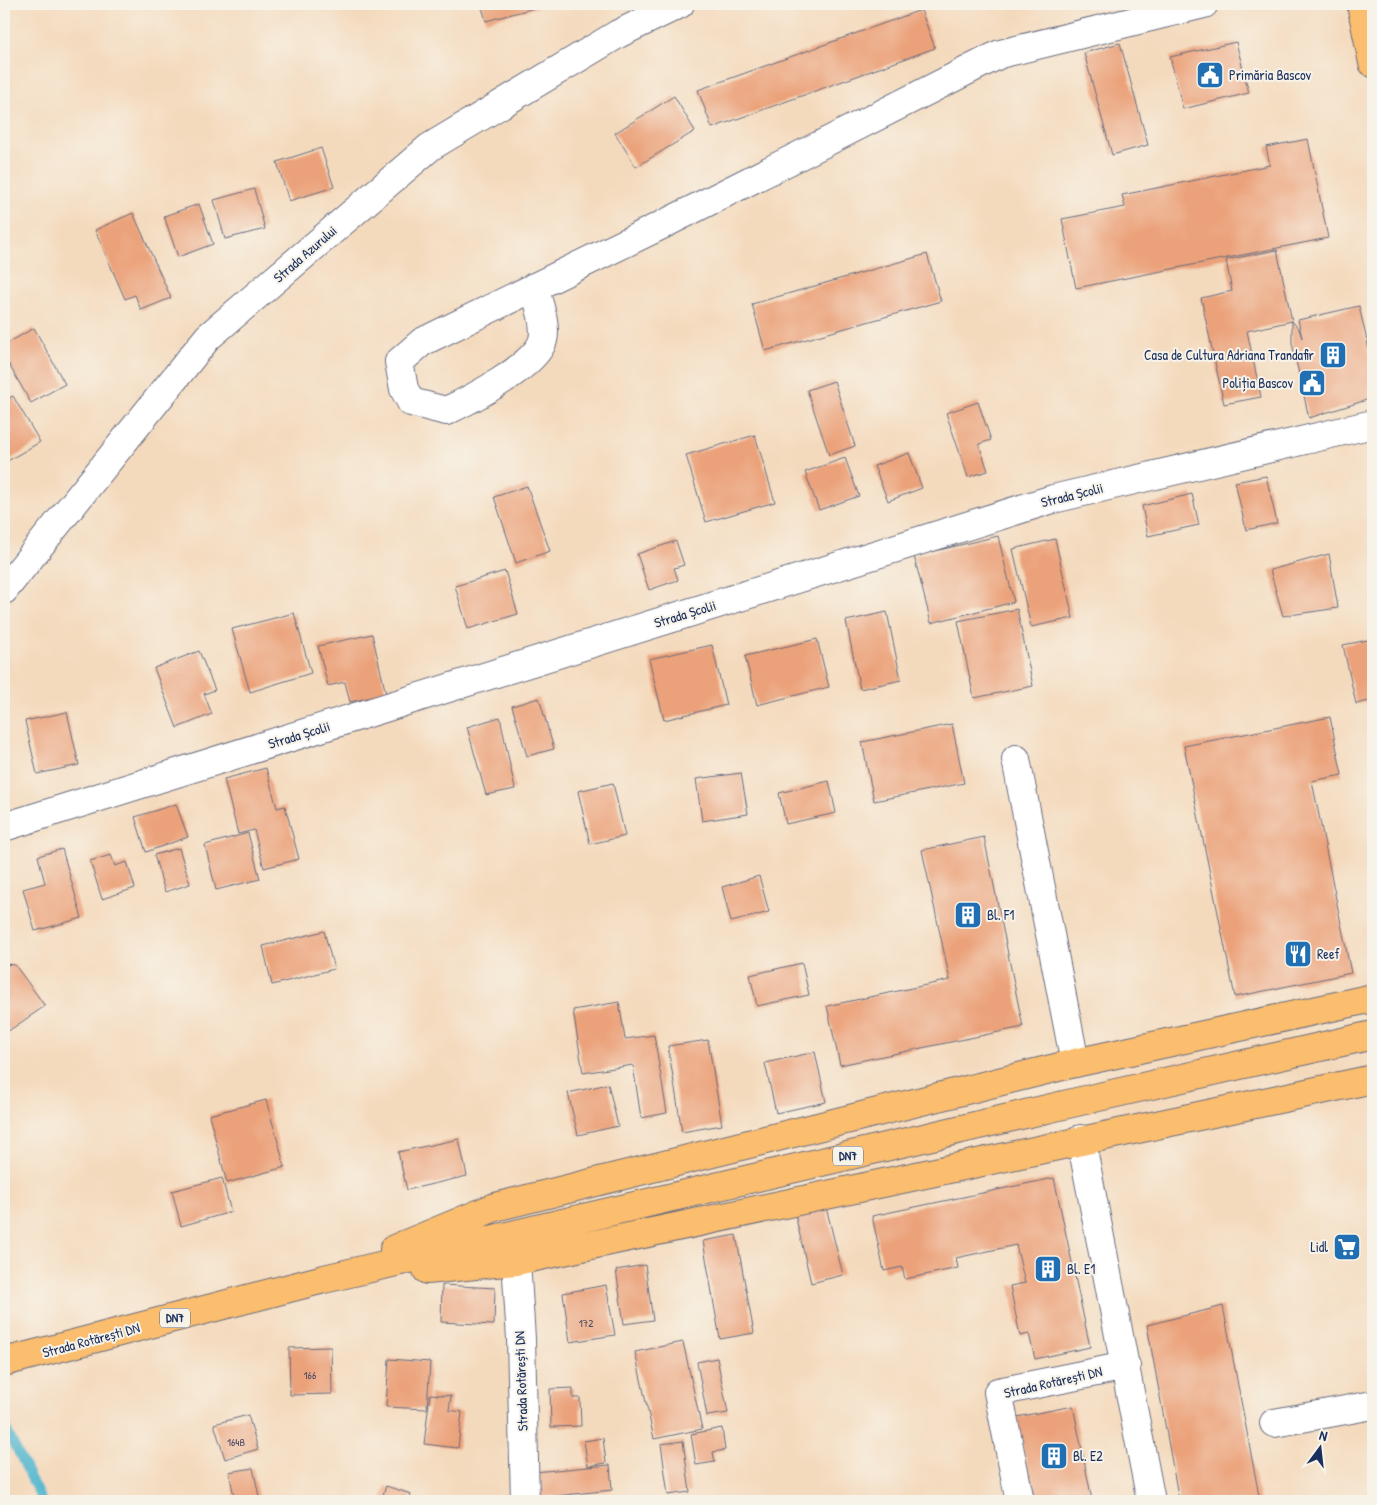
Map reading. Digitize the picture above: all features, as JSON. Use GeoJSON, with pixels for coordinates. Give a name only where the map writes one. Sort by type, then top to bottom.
{"type":"FeatureCollection","features":[{"type":"Feature","properties":{"kind":"main road"},"geometry":{"type":"LineString","coordinates":[[1361,4],[1373,57]]}},
{"type":"Feature","properties":{"kind":"main road","name":"DN7"},"geometry":{"type":"LineString","coordinates":[[324,1280],[495,1206],[1075,1064],[1373,998]]}},
{"type":"Feature","properties":{"kind":"main road","name":"DN7"},"geometry":{"type":"LineString","coordinates":[[324,1280],[1072,1103],[1373,1035]]}},
{"type":"Feature","properties":{"kind":"main road","name":"DN7"},"geometry":{"type":"LineString","coordinates":[[324,1280],[516,1261],[1081,1139],[1373,1079]]}},
{"type":"Feature","properties":{"kind":"main road","name":"Strada Rotărești DN"},"geometry":{"type":"LineString","coordinates":[[4,1362],[324,1280]]}},
{"type":"Feature","properties":{"kind":"street","name":"Strada Azurului"},"geometry":{"type":"LineString","coordinates":[[4,590],[208,337],[430,146],[618,34],[680,4]]}},
{"type":"Feature","properties":{"kind":"street"},"geometry":{"type":"LineString","coordinates":[[534,287],[542,319],[543,340],[533,358],[471,399],[446,411],[411,402],[404,389],[399,362],[422,342],[1000,54],[1204,4]]}},
{"type":"Feature","properties":{"kind":"street","name":"Strada Școlii"},"geometry":{"type":"LineString","coordinates":[[4,828],[1053,499],[1373,424]]}},
{"type":"Feature","properties":{"kind":"street"},"geometry":{"type":"LineString","coordinates":[[1016,759],[1075,1064]]}},
{"type":"Feature","properties":{"kind":"street"},"geometry":{"type":"LineString","coordinates":[[1081,1139],[1151,1501]]}},
{"type":"Feature","properties":{"kind":"street","name":"Strada Rotărești DN"},"geometry":{"type":"LineString","coordinates":[[516,1261],[521,1339],[525,1501]]}},
{"type":"Feature","properties":{"kind":"street","name":"Strada Rotărești DN"},"geometry":{"type":"LineString","coordinates":[[1020,1501],[998,1392],[1126,1366]]}},
{"type":"Feature","properties":{"kind":"street"},"geometry":{"type":"LineString","coordinates":[[1274,1423],[1373,1405]]}},
{"type":"Feature","properties":{"kind":"building"},"geometry":{"type":"Polygon","coordinates":[[[481,4],[537,4],[538,7],[486,21],[481,4]]]}},
{"type":"Feature","properties":{"kind":"building"},"geometry":{"type":"Polygon","coordinates":[[[921,10],[935,48],[712,128],[698,90],[921,10]]]}},
{"type":"Feature","properties":{"kind":"building","name":"Primăria Bascov"},"geometry":{"type":"Polygon","coordinates":[[[1236,42],[1249,93],[1183,109],[1170,57],[1236,42]]]}},
{"type":"Feature","properties":{"kind":"building"},"geometry":{"type":"Polygon","coordinates":[[[1120,43],[1148,145],[1112,155],[1084,53],[1120,43]]]}},
{"type":"Feature","properties":{"kind":"building"},"geometry":{"type":"Polygon","coordinates":[[[674,96],[695,131],[636,167],[615,133],[674,96]]]}},
{"type":"Feature","properties":{"kind":"building"},"geometry":{"type":"Polygon","coordinates":[[[1308,139],[1328,238],[1076,288],[1062,219],[1125,207],[1122,195],[1270,165],[1266,147],[1308,139]]]}},
{"type":"Feature","properties":{"kind":"building"},"geometry":{"type":"Polygon","coordinates":[[[321,148],[334,187],[289,201],[277,162],[321,148]]]}},
{"type":"Feature","properties":{"kind":"building"},"geometry":{"type":"Polygon","coordinates":[[[254,189],[265,229],[225,239],[214,200],[254,189]]]}},
{"type":"Feature","properties":{"kind":"building"},"geometry":{"type":"Polygon","coordinates":[[[199,204],[213,244],[178,257],[164,216],[199,204]]]}},
{"type":"Feature","properties":{"kind":"building"},"geometry":{"type":"Polygon","coordinates":[[[133,213],[171,298],[141,310],[135,295],[125,299],[95,230],[133,213]]]}},
{"type":"Feature","properties":{"kind":"building"},"geometry":{"type":"Polygon","coordinates":[[[1277,250],[1292,321],[1247,331],[1261,397],[1224,404],[1201,298],[1232,291],[1226,260],[1277,250]]]}},
{"type":"Feature","properties":{"kind":"building"},"geometry":{"type":"Polygon","coordinates":[[[927,254],[941,301],[765,351],[752,304],[927,254]]]}},
{"type":"Feature","properties":{"kind":"building","name":"Casa de Cultura Adriana Trandafir"},"geometry":{"type":"Polygon","coordinates":[[[1359,306],[1373,367],[1373,398],[1309,418],[1292,343],[1292,321],[1299,329],[1302,338],[1298,320],[1359,306]]]}},
{"type":"Feature","properties":{"kind":"building"},"geometry":{"type":"Polygon","coordinates":[[[34,328],[65,384],[31,403],[4,356],[4,345],[34,328]]]}},
{"type":"Feature","properties":{"kind":"building"},"geometry":{"type":"Polygon","coordinates":[[[834,381],[855,446],[829,455],[807,390],[834,381]]]}},
{"type":"Feature","properties":{"kind":"building"},"geometry":{"type":"Polygon","coordinates":[[[13,396],[40,442],[4,463],[4,401],[13,396]]]}},
{"type":"Feature","properties":{"kind":"building"},"geometry":{"type":"Polygon","coordinates":[[[978,402],[991,440],[979,444],[988,471],[968,477],[946,413],[978,402]]]}},
{"type":"Feature","properties":{"kind":"building"},"geometry":{"type":"Polygon","coordinates":[[[755,435],[775,502],[706,522],[686,455],[755,435]]]}},
{"type":"Feature","properties":{"kind":"building"},"geometry":{"type":"Polygon","coordinates":[[[909,453],[922,488],[888,501],[874,466],[909,453]]]}},
{"type":"Feature","properties":{"kind":"building"},"geometry":{"type":"Polygon","coordinates":[[[845,458],[859,496],[819,510],[805,472],[845,458]]]}},
{"type":"Feature","properties":{"kind":"building"},"geometry":{"type":"Polygon","coordinates":[[[1266,476],[1277,523],[1246,530],[1235,482],[1266,476]]]}},
{"type":"Feature","properties":{"kind":"building"},"geometry":{"type":"Polygon","coordinates":[[[527,486],[550,551],[516,563],[494,497],[527,486]]]}},
{"type":"Feature","properties":{"kind":"building"},"geometry":{"type":"Polygon","coordinates":[[[1192,494],[1199,525],[1148,536],[1142,506],[1192,494]]]}},
{"type":"Feature","properties":{"kind":"building"},"geometry":{"type":"Polygon","coordinates":[[[998,536],[1014,602],[931,623],[914,556],[998,536]]]}},
{"type":"Feature","properties":{"kind":"building"},"geometry":{"type":"Polygon","coordinates":[[[1055,539],[1073,618],[1031,627],[1013,549],[1055,539]]]}},
{"type":"Feature","properties":{"kind":"building"},"geometry":{"type":"Polygon","coordinates":[[[676,541],[684,565],[674,568],[678,580],[649,590],[637,554],[676,541]]]}},
{"type":"Feature","properties":{"kind":"building"},"geometry":{"type":"Polygon","coordinates":[[[1329,554],[1338,608],[1283,616],[1270,570],[1329,554]]]}},
{"type":"Feature","properties":{"kind":"building"},"geometry":{"type":"Polygon","coordinates":[[[505,571],[518,614],[468,629],[455,586],[505,571]]]}},
{"type":"Feature","properties":{"kind":"building"},"geometry":{"type":"Polygon","coordinates":[[[1017,609],[1033,686],[974,698],[958,621],[1017,609]]]}},
{"type":"Feature","properties":{"kind":"building"},"geometry":{"type":"Polygon","coordinates":[[[887,612],[901,680],[860,689],[846,621],[887,612]]]}},
{"type":"Feature","properties":{"kind":"building"},"geometry":{"type":"Polygon","coordinates":[[[294,613],[311,673],[250,692],[232,629],[294,613]]]}},
{"type":"Feature","properties":{"kind":"building"},"geometry":{"type":"Polygon","coordinates":[[[372,634],[386,694],[350,702],[345,682],[328,686],[318,646],[372,634]]]}},
{"type":"Feature","properties":{"kind":"building"},"geometry":{"type":"Polygon","coordinates":[[[817,639],[829,687],[757,705],[745,656],[817,639]]]}},
{"type":"Feature","properties":{"kind":"building"},"geometry":{"type":"Polygon","coordinates":[[[1373,639],[1373,700],[1356,704],[1343,645],[1373,639]]]}},
{"type":"Feature","properties":{"kind":"building"},"geometry":{"type":"Polygon","coordinates":[[[712,645],[726,705],[664,720],[649,659],[712,645]]]}},
{"type":"Feature","properties":{"kind":"building"},"geometry":{"type":"Polygon","coordinates":[[[199,651],[215,690],[204,694],[212,714],[177,728],[154,668],[199,651]]]}},
{"type":"Feature","properties":{"kind":"building"},"geometry":{"type":"Polygon","coordinates":[[[539,698],[554,749],[527,756],[512,706],[539,698]]]}},
{"type":"Feature","properties":{"kind":"building"},"geometry":{"type":"Polygon","coordinates":[[[67,712],[79,765],[37,774],[25,721],[67,712]]]}},
{"type":"Feature","properties":{"kind":"building"},"geometry":{"type":"Polygon","coordinates":[[[500,717],[515,789],[486,795],[467,727],[500,717]]]}},
{"type":"Feature","properties":{"kind":"building"},"geometry":{"type":"Polygon","coordinates":[[[1330,717],[1342,775],[1312,781],[1351,973],[1235,997],[1184,746],[1330,717]]]}},
{"type":"Feature","properties":{"kind":"building"},"geometry":{"type":"Polygon","coordinates":[[[952,724],[964,783],[874,801],[862,742],[952,724]]]}},
{"type":"Feature","properties":{"kind":"building"},"geometry":{"type":"Polygon","coordinates":[[[266,768],[277,808],[285,806],[299,859],[264,868],[254,830],[238,834],[224,779],[266,768]]]}},
{"type":"Feature","properties":{"kind":"building"},"geometry":{"type":"Polygon","coordinates":[[[741,773],[748,814],[702,821],[696,779],[741,773]]]}},
{"type":"Feature","properties":{"kind":"building"},"geometry":{"type":"Polygon","coordinates":[[[829,781],[836,813],[786,824],[779,793],[829,781]]]}},
{"type":"Feature","properties":{"kind":"building"},"geometry":{"type":"Polygon","coordinates":[[[613,783],[625,836],[590,844],[578,791],[613,783]]]}},
{"type":"Feature","properties":{"kind":"building"},"geometry":{"type":"Polygon","coordinates":[[[176,804],[188,837],[146,852],[135,817],[176,804]]]}},
{"type":"Feature","properties":{"kind":"building"},"geometry":{"type":"Polygon","coordinates":[[[248,833],[260,879],[216,890],[205,845],[248,833]]]}},
{"type":"Feature","properties":{"kind":"building","name":"Bl. F1"},"geometry":{"type":"Polygon","coordinates":[[[984,837],[1023,1027],[840,1065],[827,1006],[950,980],[922,850],[984,837]]]}},
{"type":"Feature","properties":{"kind":"building"},"geometry":{"type":"Polygon","coordinates":[[[179,848],[190,884],[165,892],[154,855],[179,848]]]}},
{"type":"Feature","properties":{"kind":"building"},"geometry":{"type":"Polygon","coordinates":[[[62,849],[82,918],[35,931],[23,889],[45,883],[38,856],[62,849]]]}},
{"type":"Feature","properties":{"kind":"building"},"geometry":{"type":"Polygon","coordinates":[[[111,855],[115,866],[127,862],[135,888],[102,899],[90,861],[111,855]]]}},
{"type":"Feature","properties":{"kind":"building"},"geometry":{"type":"Polygon","coordinates":[[[759,876],[769,912],[731,922],[722,887],[759,876]]]}},
{"type":"Feature","properties":{"kind":"building"},"geometry":{"type":"Polygon","coordinates":[[[324,931],[334,969],[272,985],[263,946],[324,931]]]}},
{"type":"Feature","properties":{"kind":"building"},"geometry":{"type":"Polygon","coordinates":[[[802,963],[809,995],[757,1006],[750,975],[802,963]]]}},
{"type":"Feature","properties":{"kind":"building"},"geometry":{"type":"Polygon","coordinates":[[[4,964],[15,965],[45,1006],[4,1034],[4,964]]]}},
{"type":"Feature","properties":{"kind":"building"},"geometry":{"type":"Polygon","coordinates":[[[619,1002],[625,1039],[654,1035],[667,1113],[641,1118],[633,1065],[583,1073],[573,1010],[619,1002]]]}},
{"type":"Feature","properties":{"kind":"building"},"geometry":{"type":"Polygon","coordinates":[[[708,1040],[722,1125],[682,1132],[668,1046],[708,1040]]]}},
{"type":"Feature","properties":{"kind":"building"},"geometry":{"type":"Polygon","coordinates":[[[815,1052],[826,1102],[776,1113],[765,1063],[815,1052]]]}},
{"type":"Feature","properties":{"kind":"building"},"geometry":{"type":"Polygon","coordinates":[[[608,1084],[618,1126],[578,1135],[568,1093],[608,1084]]]}},
{"type":"Feature","properties":{"kind":"building"},"geometry":{"type":"Polygon","coordinates":[[[266,1100],[285,1167],[227,1183],[209,1115],[266,1100]]]}},
{"type":"Feature","properties":{"kind":"building"},"geometry":{"type":"Polygon","coordinates":[[[459,1139],[467,1176],[407,1190],[398,1152],[459,1139]]]}},
{"type":"Feature","properties":{"kind":"building"},"geometry":{"type":"Polygon","coordinates":[[[222,1178],[231,1212],[181,1226],[172,1191],[222,1178]]]}},
{"type":"Feature","properties":{"kind":"building","name":"Bl. E1"},"geometry":{"type":"Polygon","coordinates":[[[1054,1178],[1090,1347],[1035,1359],[1029,1334],[1020,1336],[1010,1286],[1025,1283],[1016,1245],[956,1258],[958,1268],[905,1279],[902,1267],[884,1271],[872,1216],[1054,1178]]]}},
{"type":"Feature","properties":{"kind":"building"},"geometry":{"type":"Polygon","coordinates":[[[825,1203],[843,1275],[811,1283],[794,1210],[825,1203]]]}},
{"type":"Feature","properties":{"kind":"building"},"geometry":{"type":"Polygon","coordinates":[[[736,1235],[754,1333],[720,1339],[703,1241],[736,1235]]]}},
{"type":"Feature","properties":{"kind":"building"},"geometry":{"type":"Polygon","coordinates":[[[645,1265],[653,1320],[624,1324],[616,1270],[645,1265]]]}},
{"type":"Feature","properties":{"kind":"building"},"geometry":{"type":"Polygon","coordinates":[[[442,1285],[495,1288],[494,1325],[441,1322],[442,1285]]]}},
{"type":"Feature","properties":{"kind":"building"},"geometry":{"type":"Polygon","coordinates":[[[606,1285],[615,1335],[570,1342],[563,1293],[606,1285]]]}},
{"type":"Feature","properties":{"kind":"building"},"geometry":{"type":"Polygon","coordinates":[[[1223,1306],[1260,1501],[1179,1501],[1147,1325],[1223,1306]]]}},
{"type":"Feature","properties":{"kind":"building"},"geometry":{"type":"Polygon","coordinates":[[[683,1342],[702,1429],[654,1439],[635,1352],[683,1342]]]}},
{"type":"Feature","properties":{"kind":"building"},"geometry":{"type":"Polygon","coordinates":[[[331,1347],[332,1394],[290,1395],[289,1348],[331,1347]]]}},
{"type":"Feature","properties":{"kind":"building"},"geometry":{"type":"Polygon","coordinates":[[[717,1358],[728,1413],[707,1416],[697,1362],[717,1358]]]}},
{"type":"Feature","properties":{"kind":"building"},"geometry":{"type":"Polygon","coordinates":[[[389,1359],[430,1362],[427,1409],[386,1407],[389,1359]]]}},
{"type":"Feature","properties":{"kind":"building"},"geometry":{"type":"Polygon","coordinates":[[[573,1388],[573,1398],[580,1398],[581,1426],[551,1427],[550,1389],[573,1388]]]}},
{"type":"Feature","properties":{"kind":"building"},"geometry":{"type":"Polygon","coordinates":[[[430,1394],[451,1396],[449,1410],[462,1412],[458,1448],[424,1444],[430,1394]]]}},
{"type":"Feature","properties":{"kind":"building","name":"Bl. E2"},"geometry":{"type":"Polygon","coordinates":[[[1073,1406],[1092,1500],[1112,1496],[1114,1501],[1034,1501],[1017,1417],[1073,1406]]]}},
{"type":"Feature","properties":{"kind":"building"},"geometry":{"type":"Polygon","coordinates":[[[248,1415],[258,1449],[225,1459],[214,1424],[248,1415]]]}},
{"type":"Feature","properties":{"kind":"building"},"geometry":{"type":"Polygon","coordinates":[[[722,1428],[725,1450],[713,1452],[715,1462],[696,1465],[691,1434],[722,1428]]]}},
{"type":"Feature","properties":{"kind":"building"},"geometry":{"type":"Polygon","coordinates":[[[603,1438],[606,1463],[588,1466],[584,1441],[603,1438]]]}},
{"type":"Feature","properties":{"kind":"building"},"geometry":{"type":"Polygon","coordinates":[[[683,1441],[690,1492],[668,1495],[661,1444],[683,1441]]]}},
{"type":"Feature","properties":{"kind":"building"},"geometry":{"type":"Polygon","coordinates":[[[610,1465],[612,1490],[536,1498],[534,1472],[610,1465]]]}},
{"type":"Feature","properties":{"kind":"building"},"geometry":{"type":"Polygon","coordinates":[[[253,1468],[260,1501],[235,1501],[229,1472],[253,1468]]]}},
{"type":"Feature","properties":{"kind":"building"},"geometry":{"type":"Polygon","coordinates":[[[386,1486],[411,1494],[409,1501],[381,1501],[386,1486]]]}},
{"type":"Feature","properties":{"kind":"waterway"},"geometry":{"type":"LineString","coordinates":[[4,1424],[42,1501]]}},
{"type":"Feature","properties":{"kind":"place","name":"Primăria Bascov"},"geometry":{"type":"Point","coordinates":[1210,75]}},
{"type":"Feature","properties":{"kind":"place","name":"Casa de Cultura Adriana Trandafir"},"geometry":{"type":"Point","coordinates":[1333,355]}},
{"type":"Feature","properties":{"kind":"place","name":"Poliția Bascov"},"geometry":{"type":"Point","coordinates":[1312,383]}},
{"type":"Feature","properties":{"kind":"place","name":"Bl. F1"},"geometry":{"type":"Point","coordinates":[968,915]}},
{"type":"Feature","properties":{"kind":"place","name":"Reef"},"geometry":{"type":"Point","coordinates":[1298,954]}},
{"type":"Feature","properties":{"kind":"place","name":"Lidl"},"geometry":{"type":"Point","coordinates":[1347,1247]}},
{"type":"Feature","properties":{"kind":"place","name":"Bl. E1"},"geometry":{"type":"Point","coordinates":[1048,1269]}},
{"type":"Feature","properties":{"kind":"place","name":"Bl. E2"},"geometry":{"type":"Point","coordinates":[1054,1456]}}]}
